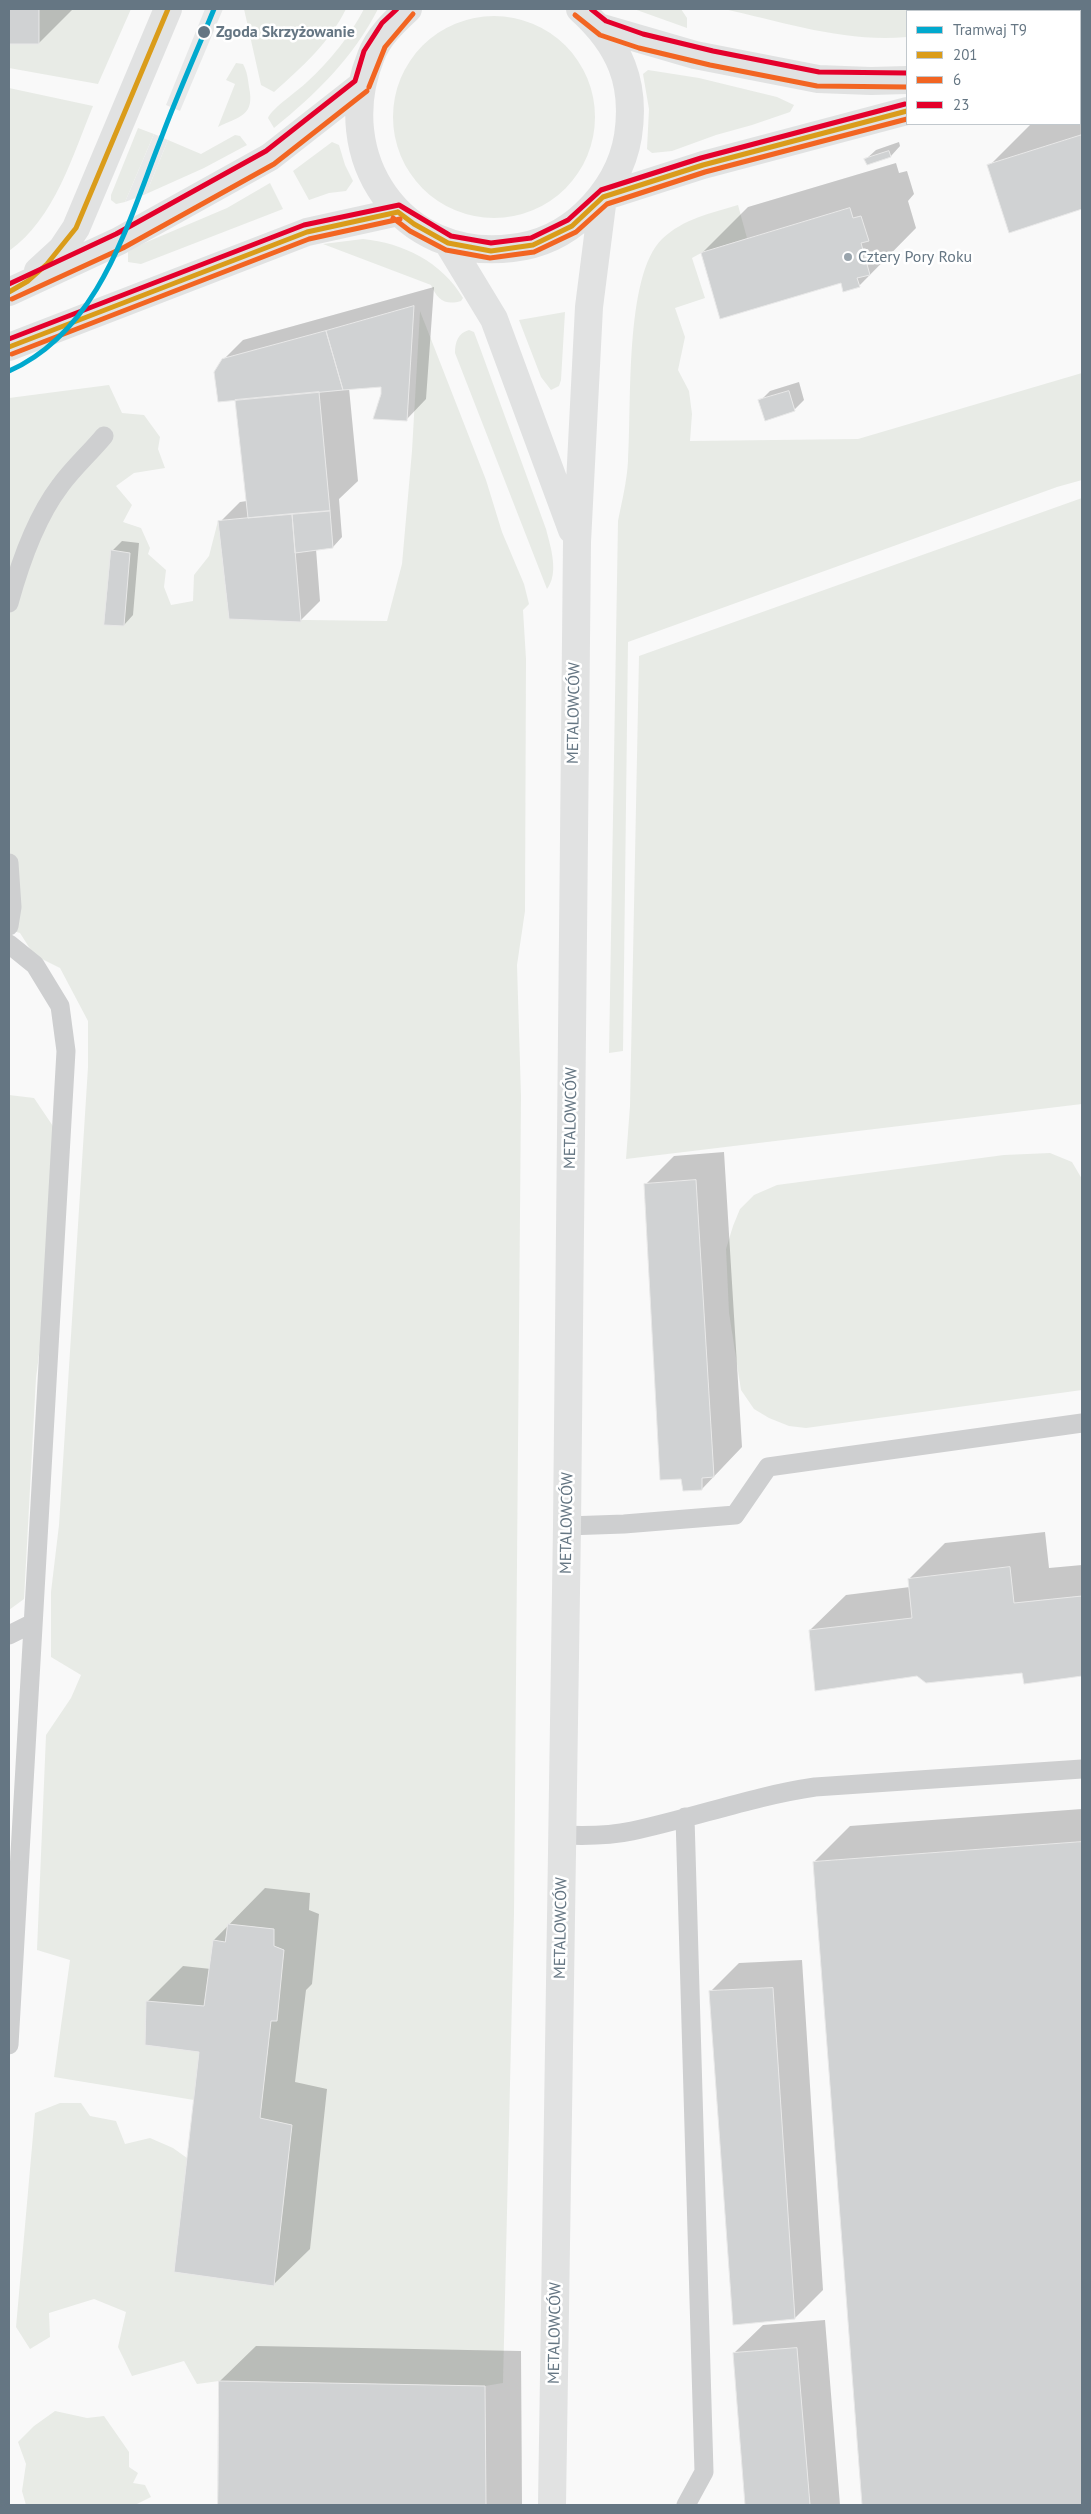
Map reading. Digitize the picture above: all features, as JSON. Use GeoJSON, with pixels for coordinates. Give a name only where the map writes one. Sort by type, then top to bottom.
{"type":"FeatureCollection","features":[{"type":"Feature","properties":{"kind":"street"},"geometry":{"type":"LineString","coordinates":[[11,291],[41,270],[62,249],[76,228],[168,9]]}},
{"type":"Feature","properties":{"kind":"street"},"geometry":{"type":"LineString","coordinates":[[408,9],[388,28],[371,54],[362,85],[358,114],[361,144],[371,172],[398,212],[414,224],[448,243],[491,251],[534,245],[572,226],[603,197],[625,157],[632,112],[624,68],[602,28],[580,9]]}},
{"type":"Feature","properties":{"kind":"street"},"geometry":{"type":"LineString","coordinates":[[602,28],[695,54],[818,79],[906,80]]}},
{"type":"Feature","properties":{"kind":"street"},"geometry":{"type":"LineString","coordinates":[[11,291],[119,241],[270,157],[362,85]]}},
{"type":"Feature","properties":{"kind":"street"},"geometry":{"type":"LineString","coordinates":[[603,197],[712,163],[906,111]]}},
{"type":"Feature","properties":{"kind":"street","name":"METALOWCÓW"},"geometry":{"type":"LineString","coordinates":[[552,2505],[567,1526],[577,542],[588,307],[603,197]]}},
{"type":"Feature","properties":{"kind":"street"},"geometry":{"type":"LineString","coordinates":[[9,347],[307,232],[398,212]]}},
{"type":"Feature","properties":{"kind":"street"},"geometry":{"type":"LineString","coordinates":[[448,243],[494,319],[577,542]]}},
{"type":"Feature","properties":{"kind":"lane"},"geometry":{"type":"LineString","coordinates":[[9,603],[16,576],[38,522],[60,486],[104,436]]}},
{"type":"Feature","properties":{"kind":"lane"},"geometry":{"type":"LineString","coordinates":[[9,863],[12,907],[9,926]]}},
{"type":"Feature","properties":{"kind":"lane"},"geometry":{"type":"LineString","coordinates":[[9,944],[36,965],[60,1006],[66,1051],[9,2045]]}},
{"type":"Feature","properties":{"kind":"lane"},"geometry":{"type":"LineString","coordinates":[[567,1526],[624,1524],[735,1515],[768,1468],[1082,1423]]}},
{"type":"Feature","properties":{"kind":"lane"},"geometry":{"type":"LineString","coordinates":[[9,1635],[33,1622]]}},
{"type":"Feature","properties":{"kind":"lane"},"geometry":{"type":"LineString","coordinates":[[562,1836],[596,1836],[631,1831],[780,1792],[816,1787],[1082,1770]]}},
{"type":"Feature","properties":{"kind":"lane"},"geometry":{"type":"LineString","coordinates":[[685,1817],[704,2472],[686,2505]]}},
{"type":"Feature","properties":{"kind":"shaded area"},"geometry":{"type":"Polygon","coordinates":[[[39,9],[131,9],[98,84],[9,68],[9,44],[39,44],[39,9]]]}},
{"type":"Feature","properties":{"kind":"shaded area"},"geometry":{"type":"Polygon","coordinates":[[[205,9],[223,9],[180,111],[166,105],[205,9]]]}},
{"type":"Feature","properties":{"kind":"shaded area"},"geometry":{"type":"Polygon","coordinates":[[[244,9],[346,9],[332,33],[304,64],[274,92],[261,85],[244,9]]]}},
{"type":"Feature","properties":{"kind":"shaded area"},"geometry":{"type":"Polygon","coordinates":[[[364,9],[378,9],[368,27],[345,59],[319,88],[274,128],[268,118],[270,114],[324,66],[346,38],[364,9]]]}},
{"type":"Feature","properties":{"kind":"shaded area"},"geometry":{"type":"Polygon","coordinates":[[[634,9],[681,9],[687,18],[687,28],[634,9]]]}},
{"type":"Feature","properties":{"kind":"shaded area"},"geometry":{"type":"Polygon","coordinates":[[[724,9],[1032,9],[906,10],[906,37],[861,37],[815,30],[724,9]]]}},
{"type":"Feature","properties":{"kind":"shaded area"},"geometry":{"type":"Polygon","coordinates":[[[494,16],[514,18],[542,28],[558,39],[572,53],[587,78],[593,97],[595,117],[593,137],[583,165],[572,181],[558,195],[533,210],[514,216],[494,218],[474,216],[446,206],[430,195],[416,181],[401,156],[395,137],[393,117],[395,97],[405,69],[416,53],[430,39],[455,24],[474,18],[494,16]]]}},
{"type":"Feature","properties":{"kind":"shaded area"},"geometry":{"type":"Polygon","coordinates":[[[236,63],[243,64],[245,69],[248,78],[250,104],[244,114],[218,127],[235,84],[226,80],[236,63]]]}},
{"type":"Feature","properties":{"kind":"shaded area"},"geometry":{"type":"Polygon","coordinates":[[[648,70],[699,78],[777,97],[794,105],[790,112],[752,125],[716,135],[672,151],[652,153],[647,149],[649,109],[643,74],[648,70]]]}},
{"type":"Feature","properties":{"kind":"shaded area"},"geometry":{"type":"Polygon","coordinates":[[[9,88],[93,106],[69,166],[50,204],[39,222],[9,251],[9,88]]]}},
{"type":"Feature","properties":{"kind":"shaded area"},"geometry":{"type":"Polygon","coordinates":[[[138,128],[154,134],[125,202],[116,204],[111,200],[111,195],[138,128]]]}},
{"type":"Feature","properties":{"kind":"shaded area"},"geometry":{"type":"Polygon","coordinates":[[[154,134],[168,140],[146,194],[125,202],[154,134]]]}},
{"type":"Feature","properties":{"kind":"shaded area"},"geometry":{"type":"Polygon","coordinates":[[[235,135],[240,136],[247,145],[204,168],[146,194],[168,140],[201,154],[235,135]]]}},
{"type":"Feature","properties":{"kind":"shaded area"},"geometry":{"type":"Polygon","coordinates":[[[332,142],[339,145],[345,165],[353,181],[346,191],[329,193],[309,200],[293,171],[332,142]]]}},
{"type":"Feature","properties":{"kind":"shaded area"},"geometry":{"type":"Polygon","coordinates":[[[270,183],[283,209],[141,264],[128,262],[128,252],[135,247],[227,208],[270,183]]]}},
{"type":"Feature","properties":{"kind":"shaded area"},"geometry":{"type":"Polygon","coordinates":[[[738,205],[747,238],[701,253],[692,258],[705,298],[675,308],[685,337],[678,370],[689,391],[692,414],[690,441],[858,439],[1082,373],[1082,480],[1057,487],[628,642],[623,1051],[609,1053],[618,521],[627,468],[630,377],[636,311],[641,282],[650,257],[662,239],[679,226],[708,214],[738,205]]]}},
{"type":"Feature","properties":{"kind":"shaded area"},"geometry":{"type":"Polygon","coordinates":[[[363,239],[393,245],[420,256],[444,274],[463,298],[461,301],[446,302],[439,298],[431,285],[323,244],[363,239]]]}},
{"type":"Feature","properties":{"kind":"shaded area"},"geometry":{"type":"Polygon","coordinates":[[[420,311],[486,480],[502,532],[524,584],[529,604],[523,610],[526,659],[525,911],[517,965],[521,1096],[514,1913],[503,2383],[485,2386],[219,2381],[197,2384],[184,2361],[132,2376],[118,2347],[126,2312],[94,2299],[49,2313],[50,2337],[30,2349],[16,2327],[35,2113],[60,2103],[81,2103],[90,2116],[116,2121],[125,2144],[150,2138],[173,2148],[187,2158],[174,2272],[274,2286],[292,2125],[260,2118],[271,2021],[277,2021],[284,1950],[274,1946],[274,1929],[228,1924],[225,1942],[213,1940],[204,2006],[146,2002],[145,2045],[199,2052],[194,2100],[54,2077],[70,1960],[37,1950],[46,1735],[71,1698],[81,1675],[51,1657],[51,1592],[59,1525],[88,1067],[88,1021],[60,968],[34,955],[20,933],[9,930],[9,398],[109,385],[122,413],[144,415],[160,437],[158,449],[165,468],[134,473],[116,486],[132,505],[123,522],[141,528],[150,548],[148,554],[166,570],[164,587],[171,605],[193,601],[194,575],[209,556],[218,521],[229,619],[387,621],[402,564],[412,451],[420,311]]]}},
{"type":"Feature","properties":{"kind":"shaded area"},"geometry":{"type":"Polygon","coordinates":[[[565,312],[561,380],[559,386],[551,390],[541,377],[519,320],[565,312]]]}},
{"type":"Feature","properties":{"kind":"shaded area"},"geometry":{"type":"Polygon","coordinates":[[[469,330],[474,332],[546,529],[553,560],[553,576],[547,589],[455,353],[458,338],[462,333],[469,330]]]}},
{"type":"Feature","properties":{"kind":"shaded area"},"geometry":{"type":"Polygon","coordinates":[[[1082,498],[1082,1104],[626,1159],[630,1106],[639,656],[1082,498]]]}},
{"type":"Feature","properties":{"kind":"shaded area"},"geometry":{"type":"Polygon","coordinates":[[[9,1095],[34,1098],[61,1138],[50,1268],[36,1378],[24,1599],[9,1610],[9,1095]]]}},
{"type":"Feature","properties":{"kind":"shaded area"},"geometry":{"type":"Polygon","coordinates":[[[1050,1153],[1072,1162],[1082,1179],[1082,1390],[806,1428],[789,1426],[769,1418],[754,1409],[741,1390],[729,1313],[726,1249],[740,1209],[754,1195],[777,1185],[1004,1155],[1050,1153]]]}},
{"type":"Feature","properties":{"kind":"shaded area"},"geometry":{"type":"Polygon","coordinates":[[[55,2411],[87,2418],[104,2416],[129,2452],[129,2467],[138,2473],[133,2483],[145,2485],[151,2497],[135,2505],[26,2505],[22,2491],[26,2464],[18,2442],[34,2426],[55,2411]]]}},
{"type":"Feature","properties":{"kind":"building"},"geometry":{"type":"Polygon","coordinates":[[[9,9],[39,9],[39,44],[9,44],[9,9]]]}},
{"type":"Feature","properties":{"kind":"building"},"geometry":{"type":"Polygon","coordinates":[[[1082,135],[1082,209],[1009,233],[987,165],[1082,135]]]}},
{"type":"Feature","properties":{"kind":"building"},"geometry":{"type":"Polygon","coordinates":[[[889,151],[891,157],[867,165],[864,159],[889,151]]]}},
{"type":"Feature","properties":{"kind":"building"},"geometry":{"type":"Polygon","coordinates":[[[850,208],[853,218],[861,216],[869,241],[861,243],[870,275],[857,278],[860,287],[843,292],[841,283],[720,319],[701,253],[850,208]]]}},
{"type":"Feature","properties":{"kind":"building"},"geometry":{"type":"Polygon","coordinates":[[[414,306],[407,421],[373,419],[381,394],[381,387],[343,390],[326,331],[414,306]]]}},
{"type":"Feature","properties":{"kind":"building"},"geometry":{"type":"Polygon","coordinates":[[[326,331],[343,390],[218,402],[214,372],[222,359],[326,331]]]}},
{"type":"Feature","properties":{"kind":"building"},"geometry":{"type":"Polygon","coordinates":[[[789,391],[795,411],[765,421],[758,400],[789,391]]]}},
{"type":"Feature","properties":{"kind":"building"},"geometry":{"type":"Polygon","coordinates":[[[319,392],[330,511],[248,518],[235,400],[319,392]]]}},
{"type":"Feature","properties":{"kind":"building"},"geometry":{"type":"Polygon","coordinates":[[[330,511],[333,548],[295,553],[292,514],[330,511]]]}},
{"type":"Feature","properties":{"kind":"building"},"geometry":{"type":"Polygon","coordinates":[[[292,514],[301,622],[229,619],[218,521],[292,514]]]}},
{"type":"Feature","properties":{"kind":"building"},"geometry":{"type":"Polygon","coordinates":[[[111,550],[130,553],[124,626],[104,625],[111,550]]]}},
{"type":"Feature","properties":{"kind":"building"},"geometry":{"type":"Polygon","coordinates":[[[696,1180],[714,1477],[702,1478],[702,1490],[683,1491],[681,1479],[660,1480],[644,1184],[696,1180]]]}},
{"type":"Feature","properties":{"kind":"building"},"geometry":{"type":"Polygon","coordinates":[[[1010,1567],[1014,1603],[1082,1596],[1082,1676],[1024,1684],[1022,1673],[926,1683],[917,1676],[815,1691],[809,1630],[912,1618],[908,1579],[1010,1567]]]}},
{"type":"Feature","properties":{"kind":"building"},"geometry":{"type":"Polygon","coordinates":[[[1082,1842],[1082,2505],[862,2505],[813,1862],[1082,1842]]]}},
{"type":"Feature","properties":{"kind":"building"},"geometry":{"type":"Polygon","coordinates":[[[228,1924],[274,1929],[274,1946],[284,1950],[277,2021],[271,2021],[260,2118],[292,2125],[274,2286],[174,2272],[199,2052],[145,2045],[146,2001],[204,2006],[213,1940],[225,1942],[228,1924]]]}},
{"type":"Feature","properties":{"kind":"building"},"geometry":{"type":"Polygon","coordinates":[[[773,1988],[795,2319],[733,2325],[709,1991],[773,1988]]]}},
{"type":"Feature","properties":{"kind":"building"},"geometry":{"type":"Polygon","coordinates":[[[797,2348],[810,2505],[745,2505],[733,2353],[797,2348]]]}},
{"type":"Feature","properties":{"kind":"building"},"geometry":{"type":"Polygon","coordinates":[[[219,2381],[485,2386],[486,2505],[218,2505],[219,2381]]]}},
{"type":"Feature","properties":{"kind":"tram line","name":"T9"},"geometry":{"type":"LineString","coordinates":[[9,371],[41,353],[67,329],[89,301],[107,270],[137,203],[174,104],[214,9]]}},
{"type":"Feature","properties":{"kind":"transit line","name":"201"},"geometry":{"type":"LineString","coordinates":[[9,292],[28,281],[47,264],[76,228],[168,9]]}},
{"type":"Feature","properties":{"kind":"transit line","name":"23"},"geometry":{"type":"LineString","coordinates":[[9,284],[116,234],[266,151],[355,81],[364,51],[382,23],[397,9]]}},
{"type":"Feature","properties":{"kind":"transit line","name":"23"},"geometry":{"type":"LineString","coordinates":[[591,9],[606,21],[643,34],[713,51],[819,72],[906,73]]}},
{"type":"Feature","properties":{"kind":"transit line","name":"6"},"geometry":{"type":"LineString","coordinates":[[369,87],[385,47],[413,14]]}},
{"type":"Feature","properties":{"kind":"transit line","name":"6"},"geometry":{"type":"LineString","coordinates":[[575,15],[600,35],[639,48],[710,65],[817,86],[906,87]]}},
{"type":"Feature","properties":{"kind":"transit line","name":"6"},"geometry":{"type":"LineString","coordinates":[[12,299],[123,248],[274,164],[367,91]]}},
{"type":"Feature","properties":{"kind":"transit line","name":"23"},"geometry":{"type":"LineString","coordinates":[[9,339],[304,225],[399,205],[451,236],[491,243],[531,238],[568,220],[601,190],[701,158],[905,104]]}},
{"type":"Feature","properties":{"kind":"transit line","name":"201"},"geometry":{"type":"LineString","coordinates":[[398,212],[414,224],[448,243],[491,251],[533,245],[572,226],[603,197],[703,165],[906,111]]}},
{"type":"Feature","properties":{"kind":"transit line","name":"6"},"geometry":{"type":"LineString","coordinates":[[393,218],[410,231],[446,250],[490,258],[534,252],[576,232],[607,204],[705,172],[906,119]]}},
{"type":"Feature","properties":{"kind":"transit line","name":"201"},"geometry":{"type":"LineString","coordinates":[[9,347],[307,232],[398,212]]}},
{"type":"Feature","properties":{"kind":"transit line","name":"6"},"geometry":{"type":"LineString","coordinates":[[12,354],[309,239],[400,219]]}},
{"type":"Feature","properties":{"kind":"place","name":"Zgoda Skrzyżowanie"},"geometry":{"type":"Point","coordinates":[204,32]}},
{"type":"Feature","properties":{"kind":"place","name":"Cztery Pory Roku"},"geometry":{"type":"Point","coordinates":[848,257]}}]}
